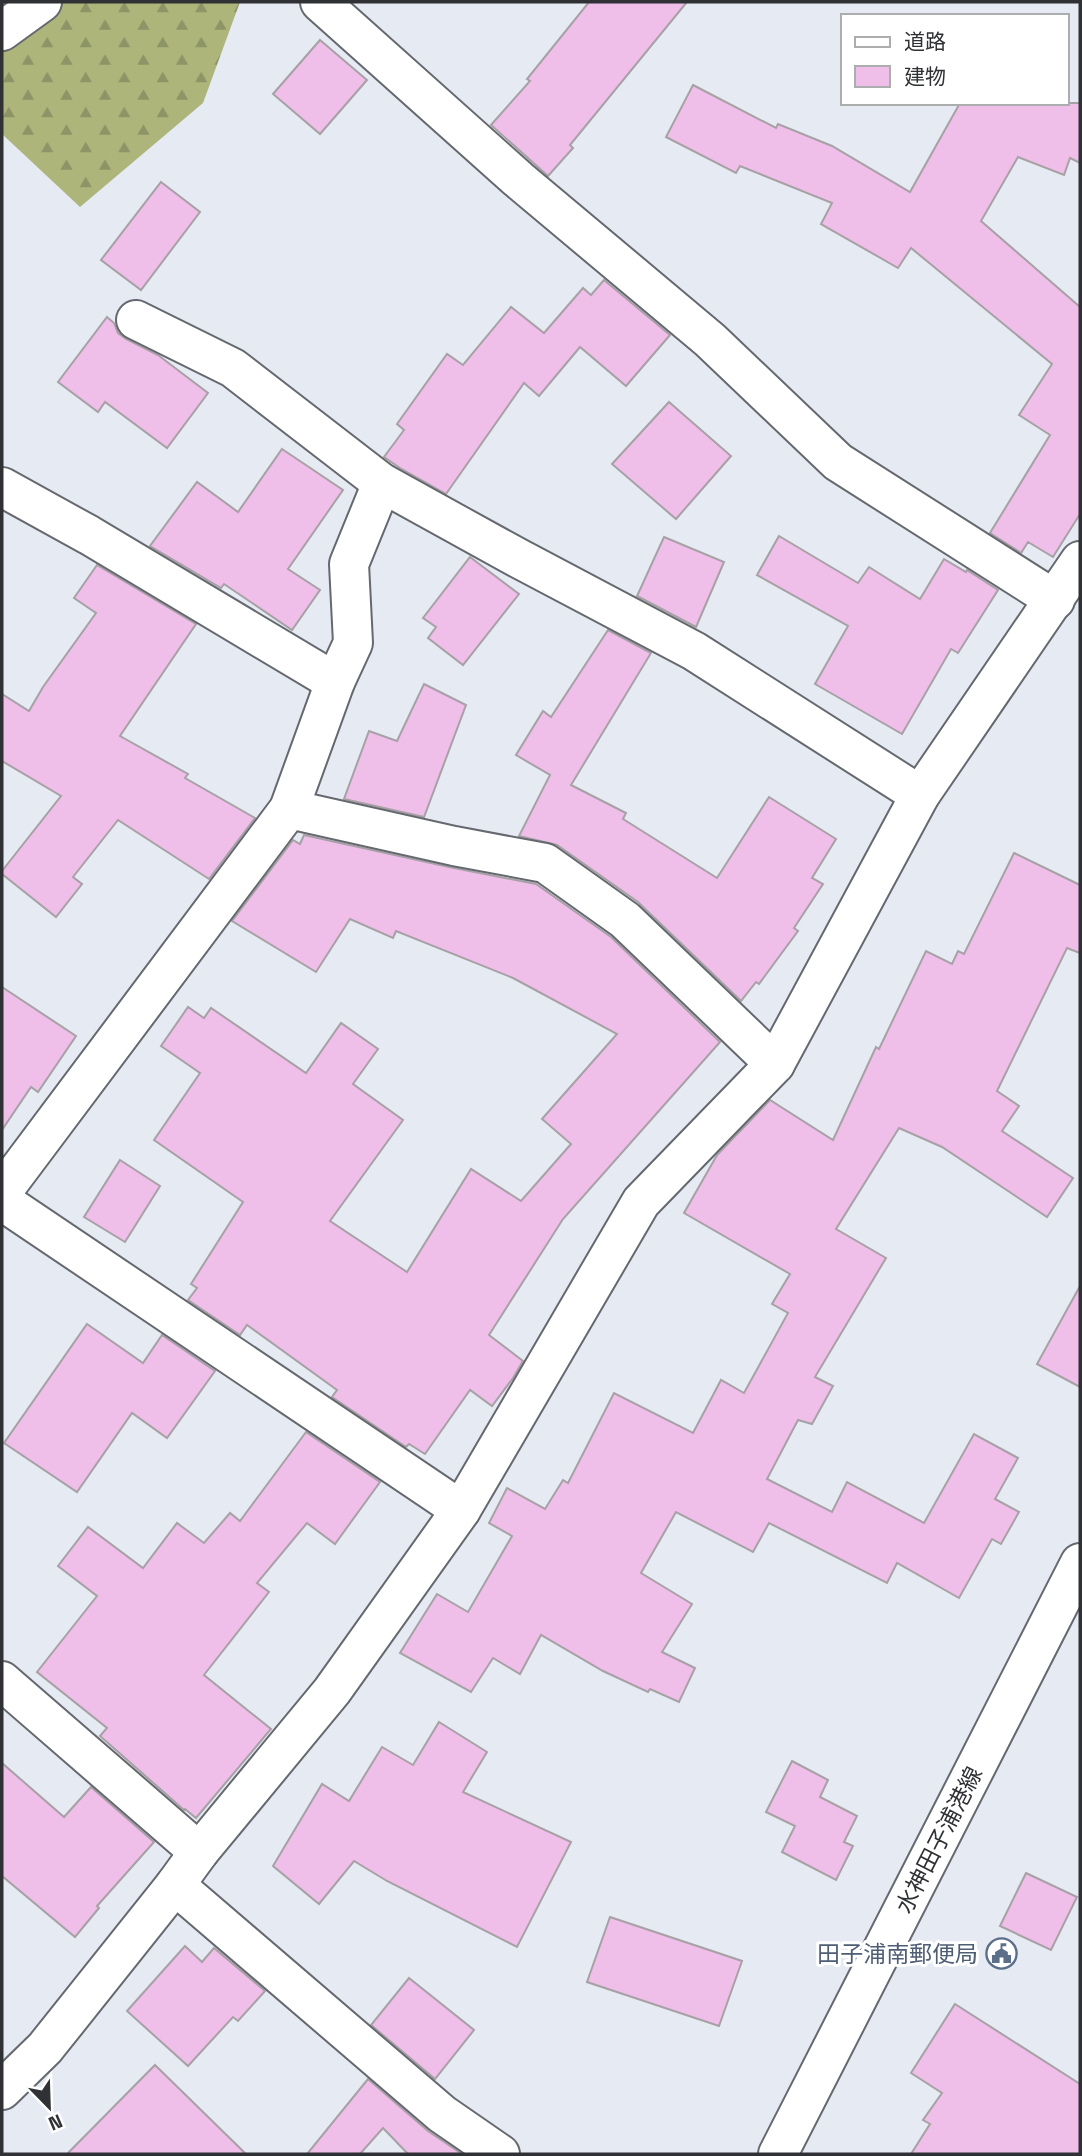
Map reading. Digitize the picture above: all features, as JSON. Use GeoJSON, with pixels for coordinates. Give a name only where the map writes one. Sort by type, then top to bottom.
{"type":"FeatureCollection","features":[{"type":"Feature","properties":{"kind":"street"},"geometry":{"type":"LineString","coordinates":[[2,31],[42,2]]}},
{"type":"Feature","properties":{"kind":"street"},"geometry":{"type":"LineString","coordinates":[[320,2],[518,179],[710,340],[838,461],[1055,600]]}},
{"type":"Feature","properties":{"kind":"street"},"geometry":{"type":"LineString","coordinates":[[136,320],[233,368],[382,483],[694,651],[920,795]]}},
{"type":"Feature","properties":{"kind":"street"},"geometry":{"type":"LineString","coordinates":[[2,1192],[289,809],[335,682],[353,643],[349,564],[382,483]]}},
{"type":"Feature","properties":{"kind":"street"},"geometry":{"type":"LineString","coordinates":[[2,487],[89,535],[335,682]]}},
{"type":"Feature","properties":{"kind":"street"},"geometry":{"type":"LineString","coordinates":[[2,2090],[45,2048],[199,1852],[332,1691],[461,1510],[640,1202],[775,1064],[920,795],[1080,562]]}},
{"type":"Feature","properties":{"kind":"street"},"geometry":{"type":"LineString","coordinates":[[289,809],[454,846],[545,863],[625,920],[775,1064]]}},
{"type":"Feature","properties":{"kind":"street"},"geometry":{"type":"LineString","coordinates":[[2,1200],[461,1510]]}},
{"type":"Feature","properties":{"kind":"street","name":"水神田子浦港線"},"geometry":{"type":"LineString","coordinates":[[778,2154],[1080,1563]]}},
{"type":"Feature","properties":{"kind":"street"},"geometry":{"type":"LineString","coordinates":[[2,1681],[199,1852]]}},
{"type":"Feature","properties":{"kind":"street"},"geometry":{"type":"LineString","coordinates":[[175,1885],[442,2114],[500,2154]]}},
{"type":"Feature","properties":{"kind":"green space"},"geometry":{"type":"Polygon","coordinates":[[[2,2],[240,2],[203,103],[80,207],[2,134],[2,2]]]}},
{"type":"Feature","properties":{"kind":"building"},"geometry":{"type":"Polygon","coordinates":[[[589,2],[687,2],[570,145],[573,148],[548,176],[491,125],[530,81],[527,79],[589,2]]]}},
{"type":"Feature","properties":{"kind":"building"},"geometry":{"type":"Polygon","coordinates":[[[320,40],[367,80],[320,134],[273,94],[320,40]]]}},
{"type":"Feature","properties":{"kind":"building"},"geometry":{"type":"Polygon","coordinates":[[[693,85],[776,128],[778,124],[832,146],[910,192],[959,105],[1080,103],[1080,163],[1070,158],[1064,175],[1018,157],[981,221],[1080,307],[1080,514],[1053,557],[1028,542],[1021,553],[990,533],[1050,435],[1019,415],[1052,364],[911,248],[898,268],[821,224],[832,203],[740,166],[736,173],[666,137],[693,85]]]}},
{"type":"Feature","properties":{"kind":"building"},"geometry":{"type":"Polygon","coordinates":[[[161,182],[200,212],[141,290],[101,260],[161,182]]]}},
{"type":"Feature","properties":{"kind":"building"},"geometry":{"type":"Polygon","coordinates":[[[604,280],[670,335],[626,386],[580,347],[539,396],[524,383],[446,494],[384,457],[404,430],[397,424],[447,354],[463,365],[511,307],[544,333],[583,288],[591,295],[604,280]]]}},
{"type":"Feature","properties":{"kind":"building"},"geometry":{"type":"Polygon","coordinates":[[[107,317],[114,323],[118,333],[158,355],[208,393],[167,448],[105,402],[98,412],[58,382],[107,317]]]}},
{"type":"Feature","properties":{"kind":"building"},"geometry":{"type":"Polygon","coordinates":[[[669,402],[731,456],[676,519],[612,464],[669,402]]]}},
{"type":"Feature","properties":{"kind":"building"},"geometry":{"type":"Polygon","coordinates":[[[282,449],[343,490],[288,569],[320,590],[292,630],[224,584],[221,588],[150,546],[197,482],[238,512],[282,449]]]}},
{"type":"Feature","properties":{"kind":"building"},"geometry":{"type":"Polygon","coordinates":[[[779,536],[858,583],[869,567],[920,599],[944,559],[998,590],[958,653],[951,649],[902,734],[815,684],[848,626],[757,575],[779,536]]]}},
{"type":"Feature","properties":{"kind":"building"},"geometry":{"type":"Polygon","coordinates":[[[664,537],[724,562],[696,627],[637,596],[664,537]]]}},
{"type":"Feature","properties":{"kind":"building"},"geometry":{"type":"Polygon","coordinates":[[[470,557],[519,594],[463,665],[428,638],[436,627],[423,618],[470,557]]]}},
{"type":"Feature","properties":{"kind":"building"},"geometry":{"type":"Polygon","coordinates":[[[97,565],[196,624],[120,736],[188,774],[185,778],[255,818],[209,879],[118,820],[73,877],[82,884],[56,917],[2,874],[61,796],[2,761],[2,694],[29,711],[96,613],[74,598],[97,565]]]}},
{"type":"Feature","properties":{"kind":"building"},"geometry":{"type":"Polygon","coordinates":[[[608,630],[651,653],[571,785],[626,813],[623,819],[717,878],[769,797],[836,839],[812,878],[823,884],[794,928],[798,931],[759,984],[756,982],[741,1001],[638,902],[557,845],[519,836],[550,775],[516,755],[543,711],[551,717],[608,630]]]}},
{"type":"Feature","properties":{"kind":"building"},"geometry":{"type":"Polygon","coordinates":[[[424,684],[466,705],[424,817],[344,799],[369,731],[397,741],[424,684]]]}},
{"type":"Feature","properties":{"kind":"building"},"geometry":{"type":"Polygon","coordinates":[[[304,835],[536,884],[611,937],[720,1042],[563,1219],[489,1335],[523,1361],[513,1378],[492,1406],[470,1390],[425,1454],[409,1444],[406,1447],[332,1397],[337,1390],[247,1325],[240,1335],[188,1300],[197,1288],[191,1284],[243,1202],[154,1140],[200,1073],[161,1046],[188,1007],[204,1018],[211,1008],[306,1073],[341,1023],[378,1049],[353,1084],[403,1120],[330,1221],[407,1272],[471,1169],[521,1201],[571,1144],[542,1119],[617,1034],[513,978],[396,931],[393,938],[350,919],[316,972],[232,921],[293,840],[300,844],[304,835]]]}},
{"type":"Feature","properties":{"kind":"building"},"geometry":{"type":"Polygon","coordinates":[[[1014,853],[1080,885],[1080,953],[1067,948],[997,1091],[1019,1106],[1002,1131],[1073,1178],[1047,1217],[942,1147],[899,1128],[836,1229],[886,1258],[815,1377],[833,1386],[812,1424],[798,1420],[767,1479],[832,1512],[847,1482],[924,1523],[974,1434],[1018,1458],[995,1499],[1019,1512],[1001,1544],[992,1539],[959,1598],[897,1563],[887,1583],[769,1523],[753,1552],[676,1512],[641,1573],[692,1604],[662,1652],[695,1668],[679,1702],[650,1689],[648,1692],[603,1671],[541,1635],[520,1674],[493,1658],[471,1692],[400,1653],[437,1594],[468,1612],[512,1536],[489,1523],[507,1488],[545,1509],[563,1480],[568,1483],[614,1393],[693,1433],[721,1380],[744,1393],[788,1313],[772,1304],[790,1274],[684,1213],[717,1155],[770,1100],[833,1140],[876,1047],[879,1049],[926,951],[952,964],[958,951],[964,954],[1014,853]]]}},
{"type":"Feature","properties":{"kind":"building"},"geometry":{"type":"Polygon","coordinates":[[[2,987],[76,1036],[38,1092],[31,1087],[2,1130],[2,987]]]}},
{"type":"Feature","properties":{"kind":"building"},"geometry":{"type":"Polygon","coordinates":[[[120,1160],[160,1186],[125,1242],[84,1217],[120,1160]]]}},
{"type":"Feature","properties":{"kind":"building"},"geometry":{"type":"Polygon","coordinates":[[[1080,1286],[1080,1387],[1037,1364],[1080,1286]]]}},
{"type":"Feature","properties":{"kind":"building"},"geometry":{"type":"Polygon","coordinates":[[[87,1324],[143,1363],[162,1335],[215,1371],[167,1438],[132,1413],[77,1492],[4,1443],[87,1324]]]}},
{"type":"Feature","properties":{"kind":"building"},"geometry":{"type":"Polygon","coordinates":[[[306,1432],[380,1482],[335,1544],[307,1523],[257,1583],[269,1592],[204,1675],[271,1729],[196,1818],[100,1736],[107,1728],[37,1672],[97,1596],[58,1566],[88,1527],[143,1568],[177,1523],[204,1543],[230,1513],[240,1521],[306,1432]]]}},
{"type":"Feature","properties":{"kind":"building"},"geometry":{"type":"Polygon","coordinates":[[[439,1722],[487,1752],[463,1792],[571,1842],[517,1947],[387,1881],[354,1861],[319,1904],[273,1866],[322,1784],[349,1801],[382,1747],[413,1765],[439,1722]]]}},
{"type":"Feature","properties":{"kind":"building"},"geometry":{"type":"Polygon","coordinates":[[[792,1761],[828,1780],[820,1797],[857,1816],[844,1842],[853,1846],[836,1880],[782,1852],[795,1826],[766,1812],[792,1761]]]}},
{"type":"Feature","properties":{"kind":"building"},"geometry":{"type":"Polygon","coordinates":[[[2,1763],[64,1817],[91,1787],[154,1842],[97,1906],[99,1908],[75,1937],[2,1876],[2,1763]]]}},
{"type":"Feature","properties":{"kind":"building"},"geometry":{"type":"Polygon","coordinates":[[[1026,1873],[1077,1897],[1051,1950],[1000,1926],[1026,1873]]]}},
{"type":"Feature","properties":{"kind":"building"},"geometry":{"type":"Polygon","coordinates":[[[610,1917],[742,1961],[719,2026],[587,1982],[610,1917]]]}},
{"type":"Feature","properties":{"kind":"building"},"geometry":{"type":"Polygon","coordinates":[[[185,1946],[202,1962],[214,1948],[265,1991],[238,2021],[233,2017],[188,2066],[127,2011],[185,1946]]]}},
{"type":"Feature","properties":{"kind":"building"},"geometry":{"type":"Polygon","coordinates":[[[409,1978],[474,2030],[435,2079],[371,2025],[409,1978]]]}},
{"type":"Feature","properties":{"kind":"building"},"geometry":{"type":"Polygon","coordinates":[[[955,2004],[1080,2084],[1080,2154],[911,2154],[930,2124],[923,2120],[942,2093],[911,2073],[955,2004]]]}},
{"type":"Feature","properties":{"kind":"building"},"geometry":{"type":"Polygon","coordinates":[[[155,2065],[246,2154],[67,2154],[155,2065]]]}},
{"type":"Feature","properties":{"kind":"building"},"geometry":{"type":"Polygon","coordinates":[[[368,2079],[428,2131],[462,2154],[408,2154],[383,2128],[360,2154],[307,2154],[368,2079]]]}},
{"type":"Feature","properties":{"kind":"place","name":"田子浦南郵便局"},"geometry":{"type":"Point","coordinates":[1001,1954]}}]}
